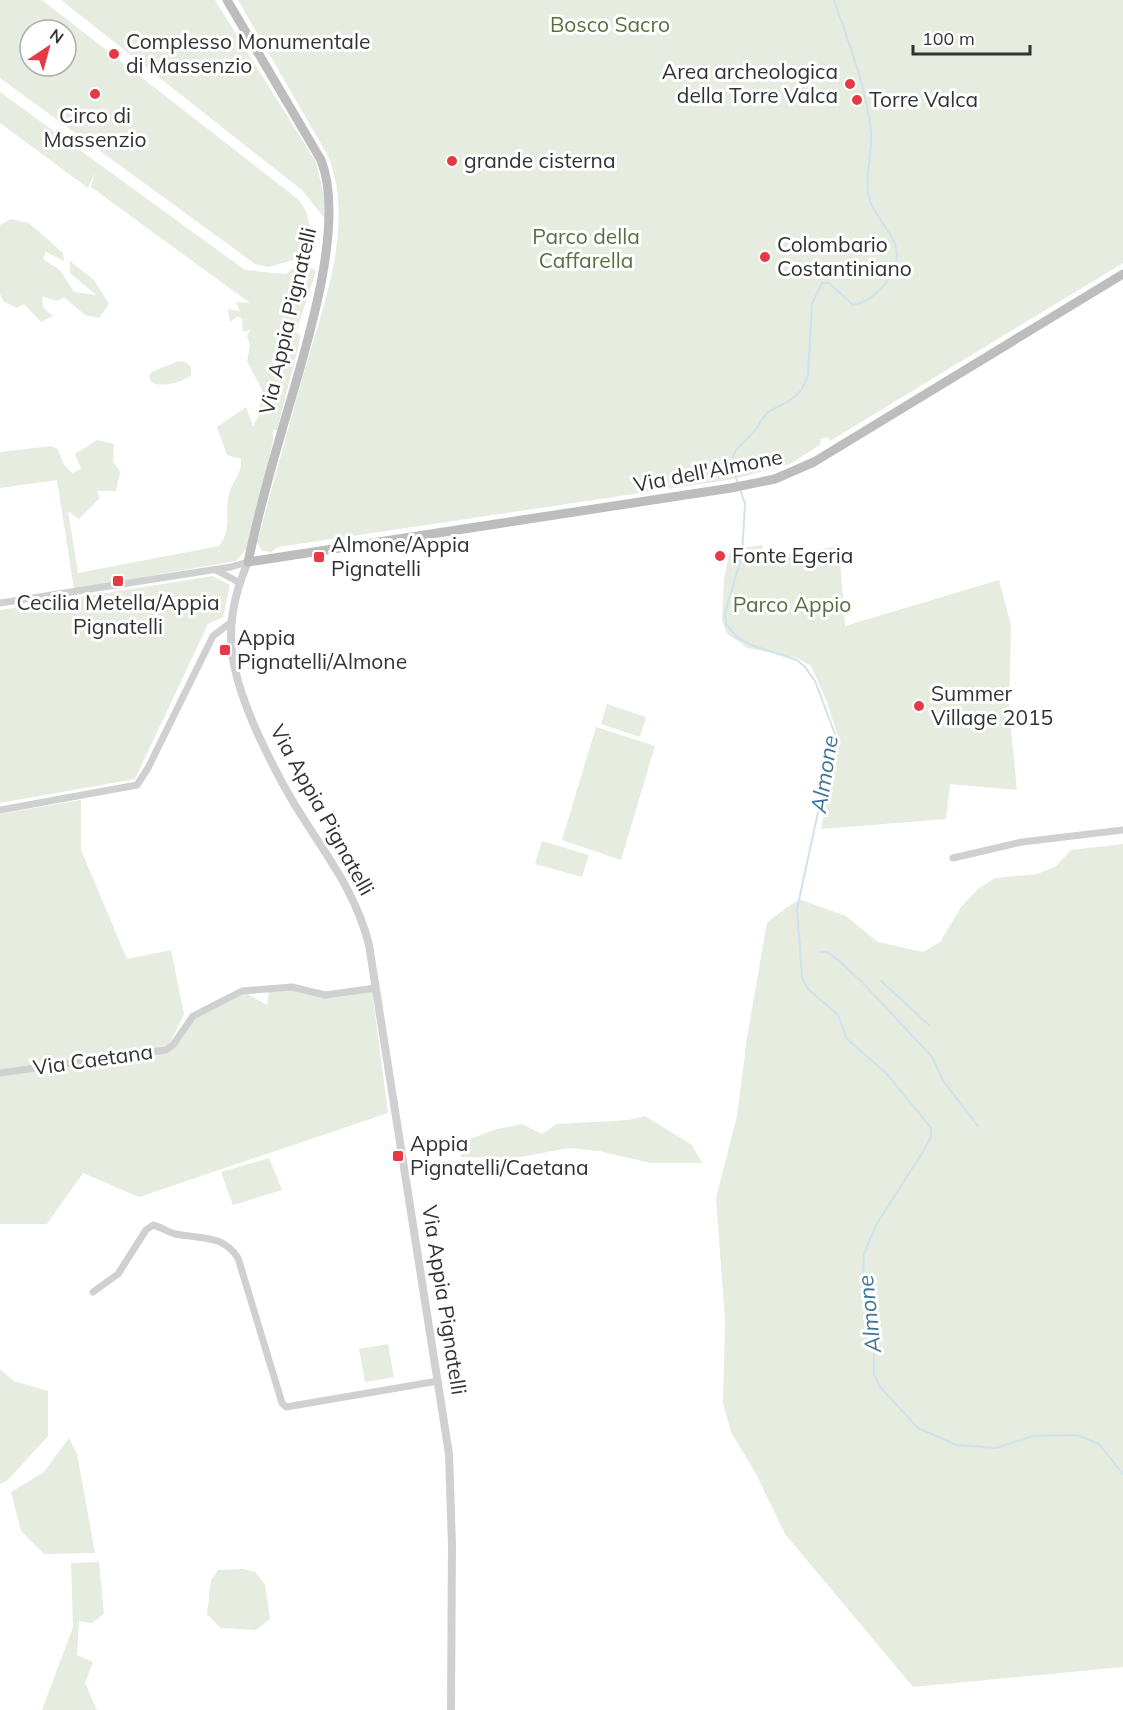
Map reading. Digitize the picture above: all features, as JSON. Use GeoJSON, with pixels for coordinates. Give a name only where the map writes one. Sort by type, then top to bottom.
{"type":"FeatureCollection","features":[{"type":"Feature","properties":{"kind":"main road","name":"Via Appia Pignatelli"},"geometry":{"type":"LineString","coordinates":[[227,0],[321,160],[328,178],[330,204],[328,240],[302,358],[248,561]]}},
{"type":"Feature","properties":{"kind":"main road","name":"Via dell'Almone"},"geometry":{"type":"LineString","coordinates":[[248,561],[731,488],[775,479],[814,462],[1123,274]]}},
{"type":"Feature","properties":{"kind":"street"},"geometry":{"type":"LineString","coordinates":[[0,603],[213,569],[248,561]]}},
{"type":"Feature","properties":{"kind":"street","name":"Via Appia Pignatelli"},"geometry":{"type":"LineString","coordinates":[[248,561],[230,623],[232,663],[239,691],[294,804],[340,873],[356,903],[365,928],[376,988],[438,1381],[451,1478],[451,1710]]}},
{"type":"Feature","properties":{"kind":"street"},"geometry":{"type":"LineString","coordinates":[[213,569],[240,583]]}},
{"type":"Feature","properties":{"kind":"street"},"geometry":{"type":"LineString","coordinates":[[0,810],[137,785],[148,768],[213,636],[230,623]]}},
{"type":"Feature","properties":{"kind":"street"},"geometry":{"type":"LineString","coordinates":[[953,858],[1022,842],[1123,830]]}},
{"type":"Feature","properties":{"kind":"street","name":"Via Caetana"},"geometry":{"type":"LineString","coordinates":[[0,1073],[166,1050],[173,1045],[193,1016],[247,990],[292,987],[325,995],[376,988]]}},
{"type":"Feature","properties":{"kind":"street"},"geometry":{"type":"LineString","coordinates":[[93,1292],[117,1275],[146,1230],[153,1225],[171,1233],[219,1240],[232,1249],[238,1258],[282,1403],[286,1407],[438,1381]]}},
{"type":"Feature","properties":{"kind":"green space"},"geometry":{"type":"Polygon","coordinates":[[[0,0],[42,0],[65,18],[18,18],[18,78],[78,78],[78,28],[299,200],[306,211],[311,230],[293,260],[269,267],[255,264],[0,78],[0,0]]]}},
{"type":"Feature","properties":{"kind":"green space"},"geometry":{"type":"Polygon","coordinates":[[[61,0],[215,0],[316,162],[324,196],[325,219],[303,191],[61,0]]]}},
{"type":"Feature","properties":{"kind":"green space","name":"Parco della Caffarella"},"geometry":{"type":"Polygon","coordinates":[[[238,0],[1123,0],[1123,263],[830,441],[827,437],[821,439],[820,445],[790,464],[734,479],[278,547],[271,552],[262,551],[257,542],[326,300],[337,241],[339,212],[336,183],[328,156],[238,0]]]}},
{"type":"Feature","properties":{"kind":"green space"},"geometry":{"type":"Polygon","coordinates":[[[0,92],[245,270],[285,274],[303,262],[316,271],[296,332],[300,335],[299,344],[277,430],[273,430],[273,441],[249,546],[236,561],[74,589],[57,480],[0,488],[0,452],[51,446],[58,449],[64,465],[72,473],[81,469],[75,454],[97,440],[114,444],[113,461],[120,472],[116,491],[97,491],[100,498],[79,519],[68,511],[78,573],[219,546],[226,533],[229,495],[240,471],[241,459],[227,455],[217,427],[246,407],[253,426],[258,417],[262,390],[247,361],[250,345],[247,336],[250,330],[243,332],[242,318],[237,317],[230,322],[228,309],[240,311],[236,302],[250,303],[91,187],[95,172],[88,188],[0,123],[0,92]]]}},
{"type":"Feature","properties":{"kind":"green space"},"geometry":{"type":"Polygon","coordinates":[[[11,219],[29,223],[63,253],[64,261],[46,252],[43,259],[60,270],[74,292],[96,295],[70,273],[70,261],[94,280],[109,304],[99,318],[85,315],[64,297],[57,301],[42,296],[43,308],[53,316],[41,322],[24,304],[17,308],[3,301],[0,294],[0,225],[11,219]]]}},
{"type":"Feature","properties":{"kind":"green space"},"geometry":{"type":"Polygon","coordinates":[[[178,361],[186,362],[191,367],[191,375],[172,384],[152,383],[149,377],[152,372],[178,361]]]}},
{"type":"Feature","properties":{"kind":"green space","name":"Summer Village 2015"},"geometry":{"type":"Polygon","coordinates":[[[762,545],[765,559],[839,546],[845,626],[999,580],[1011,625],[1009,710],[1017,790],[950,784],[946,819],[821,829],[839,740],[827,702],[811,666],[797,658],[748,648],[727,634],[722,620],[724,579],[730,550],[762,545]]]}},
{"type":"Feature","properties":{"kind":"green space"},"geometry":{"type":"Polygon","coordinates":[[[213,576],[230,585],[223,617],[208,624],[135,779],[0,803],[0,610],[213,576]]]}},
{"type":"Feature","properties":{"kind":"green space"},"geometry":{"type":"Polygon","coordinates":[[[607,704],[646,717],[640,737],[601,724],[607,704]]]}},
{"type":"Feature","properties":{"kind":"green space"},"geometry":{"type":"Polygon","coordinates":[[[596,727],[655,746],[621,860],[562,840],[596,727]]]}},
{"type":"Feature","properties":{"kind":"green space"},"geometry":{"type":"Polygon","coordinates":[[[81,800],[81,850],[127,959],[171,950],[184,1014],[168,1047],[201,1011],[242,991],[267,1005],[269,991],[299,989],[319,997],[372,990],[388,1113],[139,1197],[83,1173],[47,1224],[0,1224],[0,814],[81,800]]]}},
{"type":"Feature","properties":{"kind":"green space"},"geometry":{"type":"Polygon","coordinates":[[[542,841],[589,855],[582,877],[535,864],[542,841]]]}},
{"type":"Feature","properties":{"kind":"green space"},"geometry":{"type":"Polygon","coordinates":[[[1123,844],[1123,1667],[913,1687],[785,1534],[756,1474],[731,1432],[723,1403],[725,1320],[716,1198],[737,1116],[747,1038],[767,922],[799,899],[846,916],[878,942],[923,952],[940,942],[961,907],[979,888],[995,878],[1037,874],[1055,867],[1071,850],[1123,844]]]}},
{"type":"Feature","properties":{"kind":"green space"},"geometry":{"type":"Polygon","coordinates":[[[645,1116],[692,1145],[702,1163],[651,1163],[599,1151],[569,1148],[515,1158],[460,1157],[470,1139],[497,1129],[522,1124],[542,1134],[557,1124],[629,1120],[645,1116]]]}},
{"type":"Feature","properties":{"kind":"green space"},"geometry":{"type":"Polygon","coordinates":[[[269,1158],[282,1190],[233,1205],[221,1172],[269,1158]]]}},
{"type":"Feature","properties":{"kind":"green space"},"geometry":{"type":"Polygon","coordinates":[[[388,1344],[394,1377],[365,1382],[359,1349],[388,1344]]]}},
{"type":"Feature","properties":{"kind":"green space"},"geometry":{"type":"Polygon","coordinates":[[[0,1369],[14,1381],[48,1391],[48,1436],[8,1480],[0,1484],[0,1369]]]}},
{"type":"Feature","properties":{"kind":"green space"},"geometry":{"type":"Polygon","coordinates":[[[69,1438],[77,1454],[95,1553],[44,1554],[21,1531],[11,1492],[44,1472],[69,1438]]]}},
{"type":"Feature","properties":{"kind":"green space"},"geometry":{"type":"Polygon","coordinates":[[[99,1562],[104,1614],[92,1623],[79,1621],[77,1655],[93,1662],[85,1683],[97,1710],[42,1710],[73,1627],[71,1563],[99,1562]]]}},
{"type":"Feature","properties":{"kind":"green space"},"geometry":{"type":"Polygon","coordinates":[[[244,1569],[255,1572],[265,1584],[270,1619],[256,1630],[221,1628],[207,1614],[211,1580],[218,1570],[244,1569]]]}},
{"type":"Feature","properties":{"kind":"waterway","name":"Almone"},"geometry":{"type":"LineString","coordinates":[[738,484],[733,463],[735,452],[766,414],[794,398],[805,383],[808,375],[812,304],[822,283],[829,283],[853,305],[867,300],[880,290],[896,262],[897,254],[892,238],[873,208],[868,193],[871,140],[869,116],[856,65],[834,0]]}},
{"type":"Feature","properties":{"kind":"waterway","name":"Almone"},"geometry":{"type":"LineString","coordinates":[[740,489],[745,504],[742,555],[725,613],[726,624],[737,637],[751,645],[797,660],[805,667],[815,681],[835,734],[797,909],[802,977],[808,989],[838,1015],[847,1039],[887,1074],[931,1128],[931,1137],[876,1225],[864,1254],[862,1294],[865,1312],[874,1337],[874,1375],[880,1387],[918,1428],[957,1445],[996,1448],[1033,1436],[1077,1435],[1099,1444],[1123,1474]]}},
{"type":"Feature","properties":{"kind":"waterway"},"geometry":{"type":"LineString","coordinates":[[821,952],[827,952],[838,960],[862,982],[932,1057],[944,1082],[978,1126]]}},
{"type":"Feature","properties":{"kind":"waterway"},"geometry":{"type":"LineString","coordinates":[[881,981],[929,1025]]}},
{"type":"Feature","properties":{"kind":"place","name":"Complesso Monumentale di Massenzio"},"geometry":{"type":"Point","coordinates":[114,54]}},
{"type":"Feature","properties":{"kind":"place","name":"Area archeologica della Torre Valca"},"geometry":{"type":"Point","coordinates":[850,84]}},
{"type":"Feature","properties":{"kind":"place","name":"Circo di Massenzio"},"geometry":{"type":"Point","coordinates":[95,94]}},
{"type":"Feature","properties":{"kind":"place","name":"Torre Valca"},"geometry":{"type":"Point","coordinates":[857,100]}},
{"type":"Feature","properties":{"kind":"place","name":"grande cisterna"},"geometry":{"type":"Point","coordinates":[452,161]}},
{"type":"Feature","properties":{"kind":"place","name":"Colombario Costantiniano"},"geometry":{"type":"Point","coordinates":[765,257]}},
{"type":"Feature","properties":{"kind":"place","name":"Fonte Egeria"},"geometry":{"type":"Point","coordinates":[720,556]}},
{"type":"Feature","properties":{"kind":"place","name":"Almone/Appia Pignatelli"},"geometry":{"type":"Point","coordinates":[319,557]}},
{"type":"Feature","properties":{"kind":"place","name":"Cecilia Metella/Appia Pignatelli"},"geometry":{"type":"Point","coordinates":[118,581]}},
{"type":"Feature","properties":{"kind":"place","name":"Appia Pignatelli/Almone"},"geometry":{"type":"Point","coordinates":[225,650]}},
{"type":"Feature","properties":{"kind":"place","name":"Summer Village 2015"},"geometry":{"type":"Point","coordinates":[919,706]}},
{"type":"Feature","properties":{"kind":"place","name":"Appia Pignatelli/Caetana"},"geometry":{"type":"Point","coordinates":[398,1156]}},
{"type":"Feature","properties":{"kind":"park label","name":"Bosco Sacro"},"geometry":{"type":"Point","coordinates":[610,25]}},
{"type":"Feature","properties":{"kind":"park label","name":"Parco Appio"},"geometry":{"type":"Point","coordinates":[792,605]}}]}
